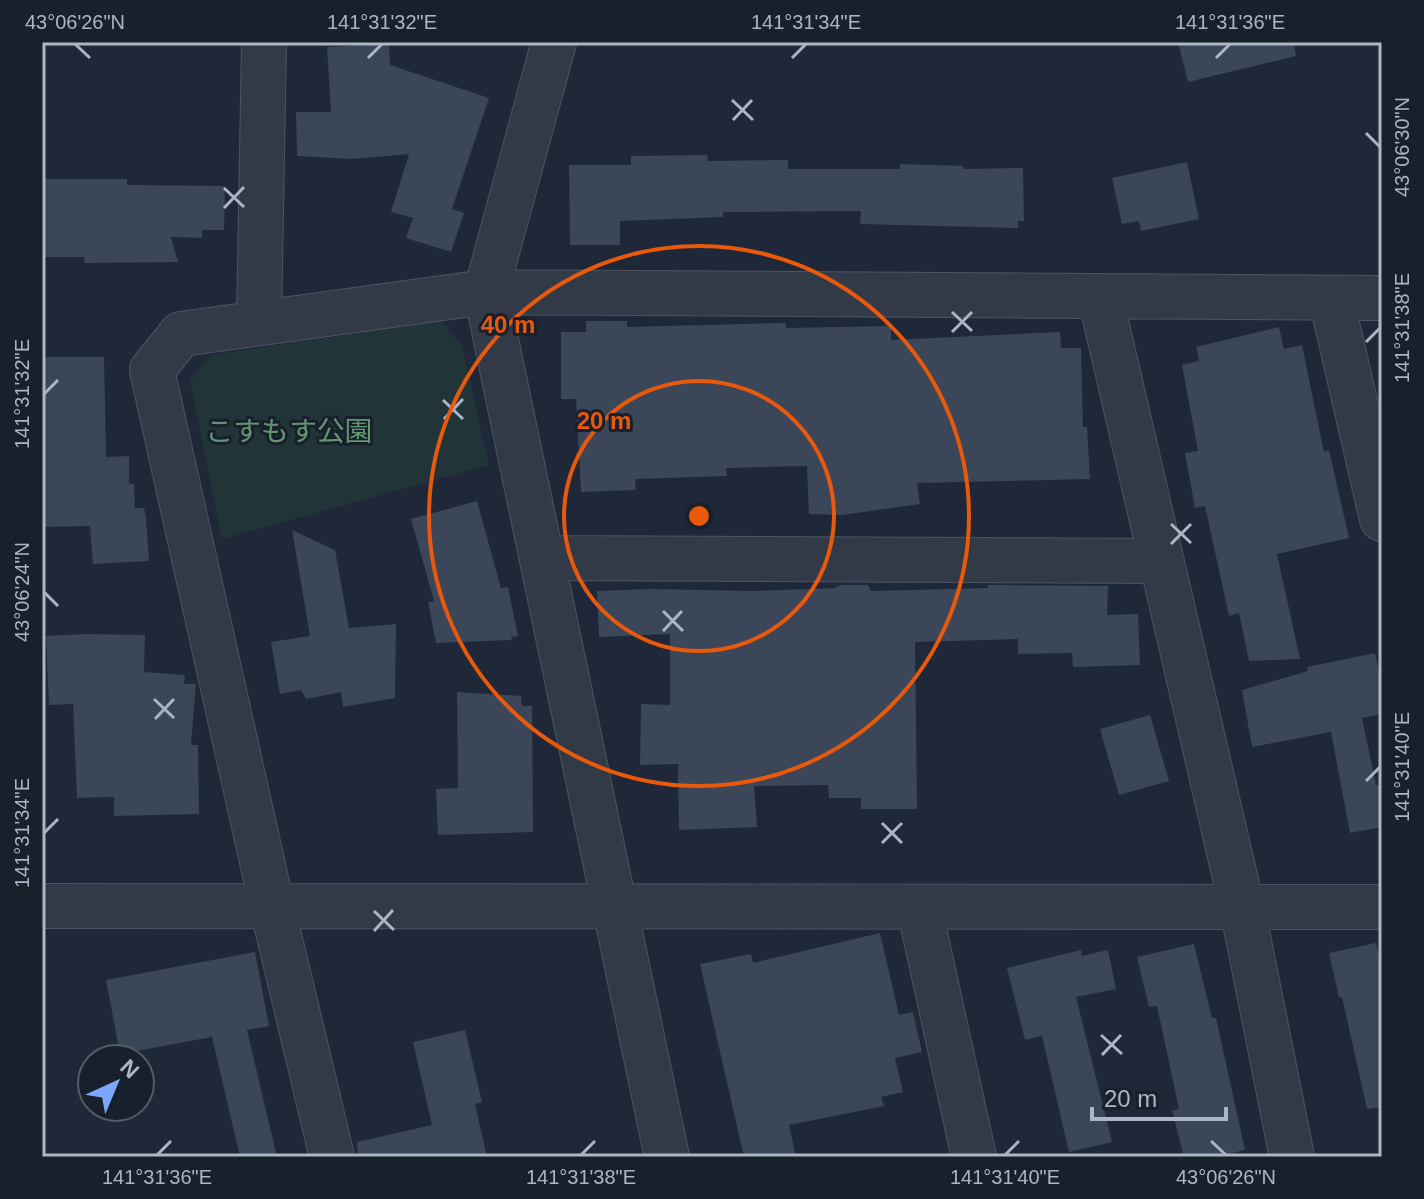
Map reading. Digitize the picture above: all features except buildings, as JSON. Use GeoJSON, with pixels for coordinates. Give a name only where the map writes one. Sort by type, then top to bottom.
{"type":"FeatureCollection","features":[{"type":"Feature","properties":{"kind":"street"},"geometry":{"type":"LineString","coordinates":[[259,323],[264,42]]}},
{"type":"Feature","properties":{"kind":"street"},"geometry":{"type":"LineString","coordinates":[[554,42],[486,292],[667,1157]]}},
{"type":"Feature","properties":{"kind":"street"},"geometry":{"type":"LineString","coordinates":[[332,1157],[272,906],[152,370],[181,334],[486,292],[1380,298]]}},
{"type":"Feature","properties":{"kind":"street"},"geometry":{"type":"LineString","coordinates":[[1100,296],[1242,907],[1292,1157]]}},
{"type":"Feature","properties":{"kind":"street"},"geometry":{"type":"LineString","coordinates":[[1331,298],[1382,519]]}},
{"type":"Feature","properties":{"kind":"street"},"geometry":{"type":"LineString","coordinates":[[542,558],[1161,561]]}},
{"type":"Feature","properties":{"kind":"street"},"geometry":{"type":"LineString","coordinates":[[42,906],[1382,907]]}},
{"type":"Feature","properties":{"kind":"street"},"geometry":{"type":"LineString","coordinates":[[919,907],[974,1157]]}},
{"type":"Feature","properties":{"kind":"green space","name":"こすもす公園"},"geometry":{"type":"Polygon","coordinates":[[[442,321],[462,346],[489,465],[222,539],[190,381],[210,355],[442,321]]]}}]}
